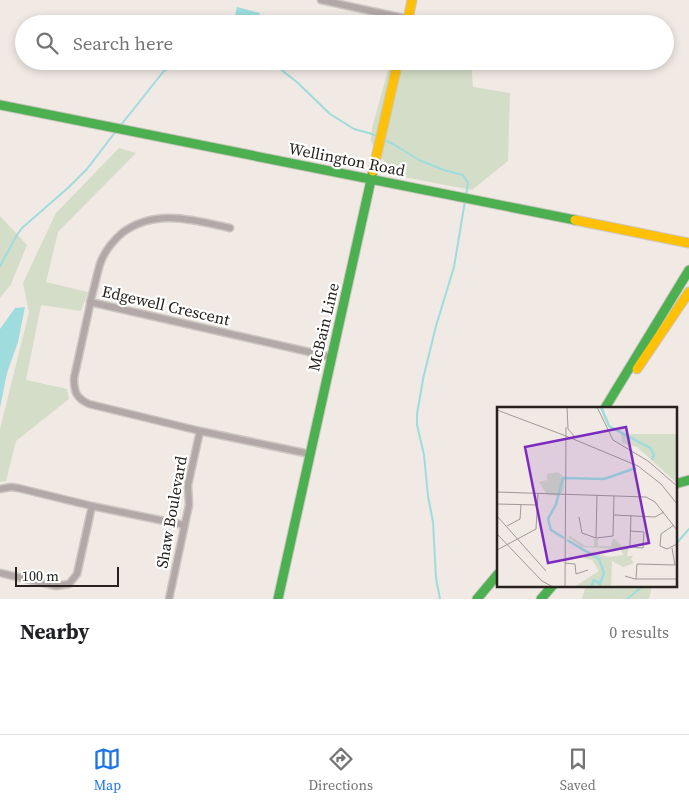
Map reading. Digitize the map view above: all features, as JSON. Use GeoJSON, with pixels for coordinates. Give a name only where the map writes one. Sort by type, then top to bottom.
{"type":"FeatureCollection","features":[{"type":"Feature","properties":{"kind":"main road"},"geometry":{"type":"LineString","coordinates":[[409,15],[412,0]]}},
{"type":"Feature","properties":{"kind":"main road","name":"McBain Line"},"geometry":{"type":"LineString","coordinates":[[278,599],[396,70]]}},
{"type":"Feature","properties":{"kind":"main road","name":"Wellington Road"},"geometry":{"type":"LineString","coordinates":[[0,105],[689,243]]}},
{"type":"Feature","properties":{"kind":"main road"},"geometry":{"type":"LineString","coordinates":[[606,407],[689,270]]}},
{"type":"Feature","properties":{"kind":"main road"},"geometry":{"type":"LineString","coordinates":[[611,407],[689,292]]}},
{"type":"Feature","properties":{"kind":"main road"},"geometry":{"type":"LineString","coordinates":[[676,484],[689,480]]}},
{"type":"Feature","properties":{"kind":"main road"},"geometry":{"type":"LineString","coordinates":[[477,599],[497,575]]}},
{"type":"Feature","properties":{"kind":"main road"},"geometry":{"type":"LineString","coordinates":[[541,599],[551,586]]}},
{"type":"Feature","properties":{"kind":"street"},"geometry":{"type":"LineString","coordinates":[[321,0],[342,2],[384,15]]}},
{"type":"Feature","properties":{"kind":"street"},"geometry":{"type":"LineString","coordinates":[[90,302],[100,263],[113,241],[132,226],[149,219],[165,217],[184,218],[230,228]]}},
{"type":"Feature","properties":{"kind":"street","name":"Edgewell Crescent"},"geometry":{"type":"LineString","coordinates":[[310,454],[200,431],[89,404],[76,396],[74,378],[90,302],[331,357]]}},
{"type":"Feature","properties":{"kind":"street","name":"Shaw Boulevard"},"geometry":{"type":"LineString","coordinates":[[169,599],[189,505],[188,485],[200,431]]}},
{"type":"Feature","properties":{"kind":"street"},"geometry":{"type":"LineString","coordinates":[[0,489],[18,488],[184,525]]}},
{"type":"Feature","properties":{"kind":"street"},"geometry":{"type":"LineString","coordinates":[[0,573],[56,586],[68,584],[77,574],[92,506]]}},
{"type":"Feature","properties":{"kind":"green space"},"geometry":{"type":"Polygon","coordinates":[[[388,70],[472,70],[473,87],[510,93],[508,161],[472,190],[398,176],[376,152],[371,141],[372,128],[388,70]]]}},
{"type":"Feature","properties":{"kind":"green space"},"geometry":{"type":"Polygon","coordinates":[[[119,148],[136,153],[58,232],[46,282],[88,292],[81,311],[41,305],[26,380],[67,389],[69,399],[16,441],[6,481],[0,482],[0,429],[29,312],[23,283],[56,213],[119,148]]]}},
{"type":"Feature","properties":{"kind":"green space"},"geometry":{"type":"Polygon","coordinates":[[[0,216],[27,245],[11,284],[0,298],[0,216]]]}},
{"type":"Feature","properties":{"kind":"green space"},"geometry":{"type":"Polygon","coordinates":[[[586,586],[652,586],[649,599],[582,599],[586,586]]]}},
{"type":"Feature","properties":{"kind":"water"},"geometry":{"type":"Polygon","coordinates":[[[237,7],[260,13],[259,15],[235,15],[237,7]]]}},
{"type":"Feature","properties":{"kind":"water"},"geometry":{"type":"Polygon","coordinates":[[[25,307],[18,342],[7,373],[0,408],[0,329],[15,308],[25,307]]]}},
{"type":"Feature","properties":{"kind":"waterway"},"geometry":{"type":"LineString","coordinates":[[121,125],[166,70]]}},
{"type":"Feature","properties":{"kind":"waterway"},"geometry":{"type":"LineString","coordinates":[[281,70],[330,114],[354,129],[379,137]]}},
{"type":"Feature","properties":{"kind":"waterway"},"geometry":{"type":"LineString","coordinates":[[0,266],[22,228],[87,169],[116,131]]}},
{"type":"Feature","properties":{"kind":"waterway"},"geometry":{"type":"LineString","coordinates":[[383,139],[419,160],[463,175],[468,183],[466,196]]}},
{"type":"Feature","properties":{"kind":"waterway"},"geometry":{"type":"LineString","coordinates":[[440,599],[436,578],[433,522],[424,455],[417,425],[417,414],[423,379],[436,326],[454,267],[465,201]]}},
{"type":"Feature","properties":{"kind":"waterway"},"geometry":{"type":"LineString","coordinates":[[676,544],[689,529]]}},
{"type":"Feature","properties":{"kind":"waterway"},"geometry":{"type":"LineString","coordinates":[[627,599],[643,586]]}},
{"type":"Feature","properties":{"kind":"traffic: fast"},"geometry":{"type":"LineString","coordinates":[[0,105],[575,220]]}},
{"type":"Feature","properties":{"kind":"traffic: fast"},"geometry":{"type":"LineString","coordinates":[[278,599],[373,171]]}},
{"type":"Feature","properties":{"kind":"traffic: fast"},"geometry":{"type":"LineString","coordinates":[[606,407],[689,270]]}},
{"type":"Feature","properties":{"kind":"traffic: fast"},"geometry":{"type":"LineString","coordinates":[[676,484],[689,480]]}},
{"type":"Feature","properties":{"kind":"traffic: fast"},"geometry":{"type":"LineString","coordinates":[[477,599],[497,575]]}},
{"type":"Feature","properties":{"kind":"traffic: fast"},"geometry":{"type":"LineString","coordinates":[[541,599],[552,586]]}},
{"type":"Feature","properties":{"kind":"traffic: slow"},"geometry":{"type":"LineString","coordinates":[[409,15],[412,0]]}},
{"type":"Feature","properties":{"kind":"traffic: slow"},"geometry":{"type":"LineString","coordinates":[[373,171],[396,70]]}},
{"type":"Feature","properties":{"kind":"traffic: slow"},"geometry":{"type":"LineString","coordinates":[[575,220],[689,243]]}},
{"type":"Feature","properties":{"kind":"traffic: slow"},"geometry":{"type":"LineString","coordinates":[[637,369],[689,292]]}}]}
